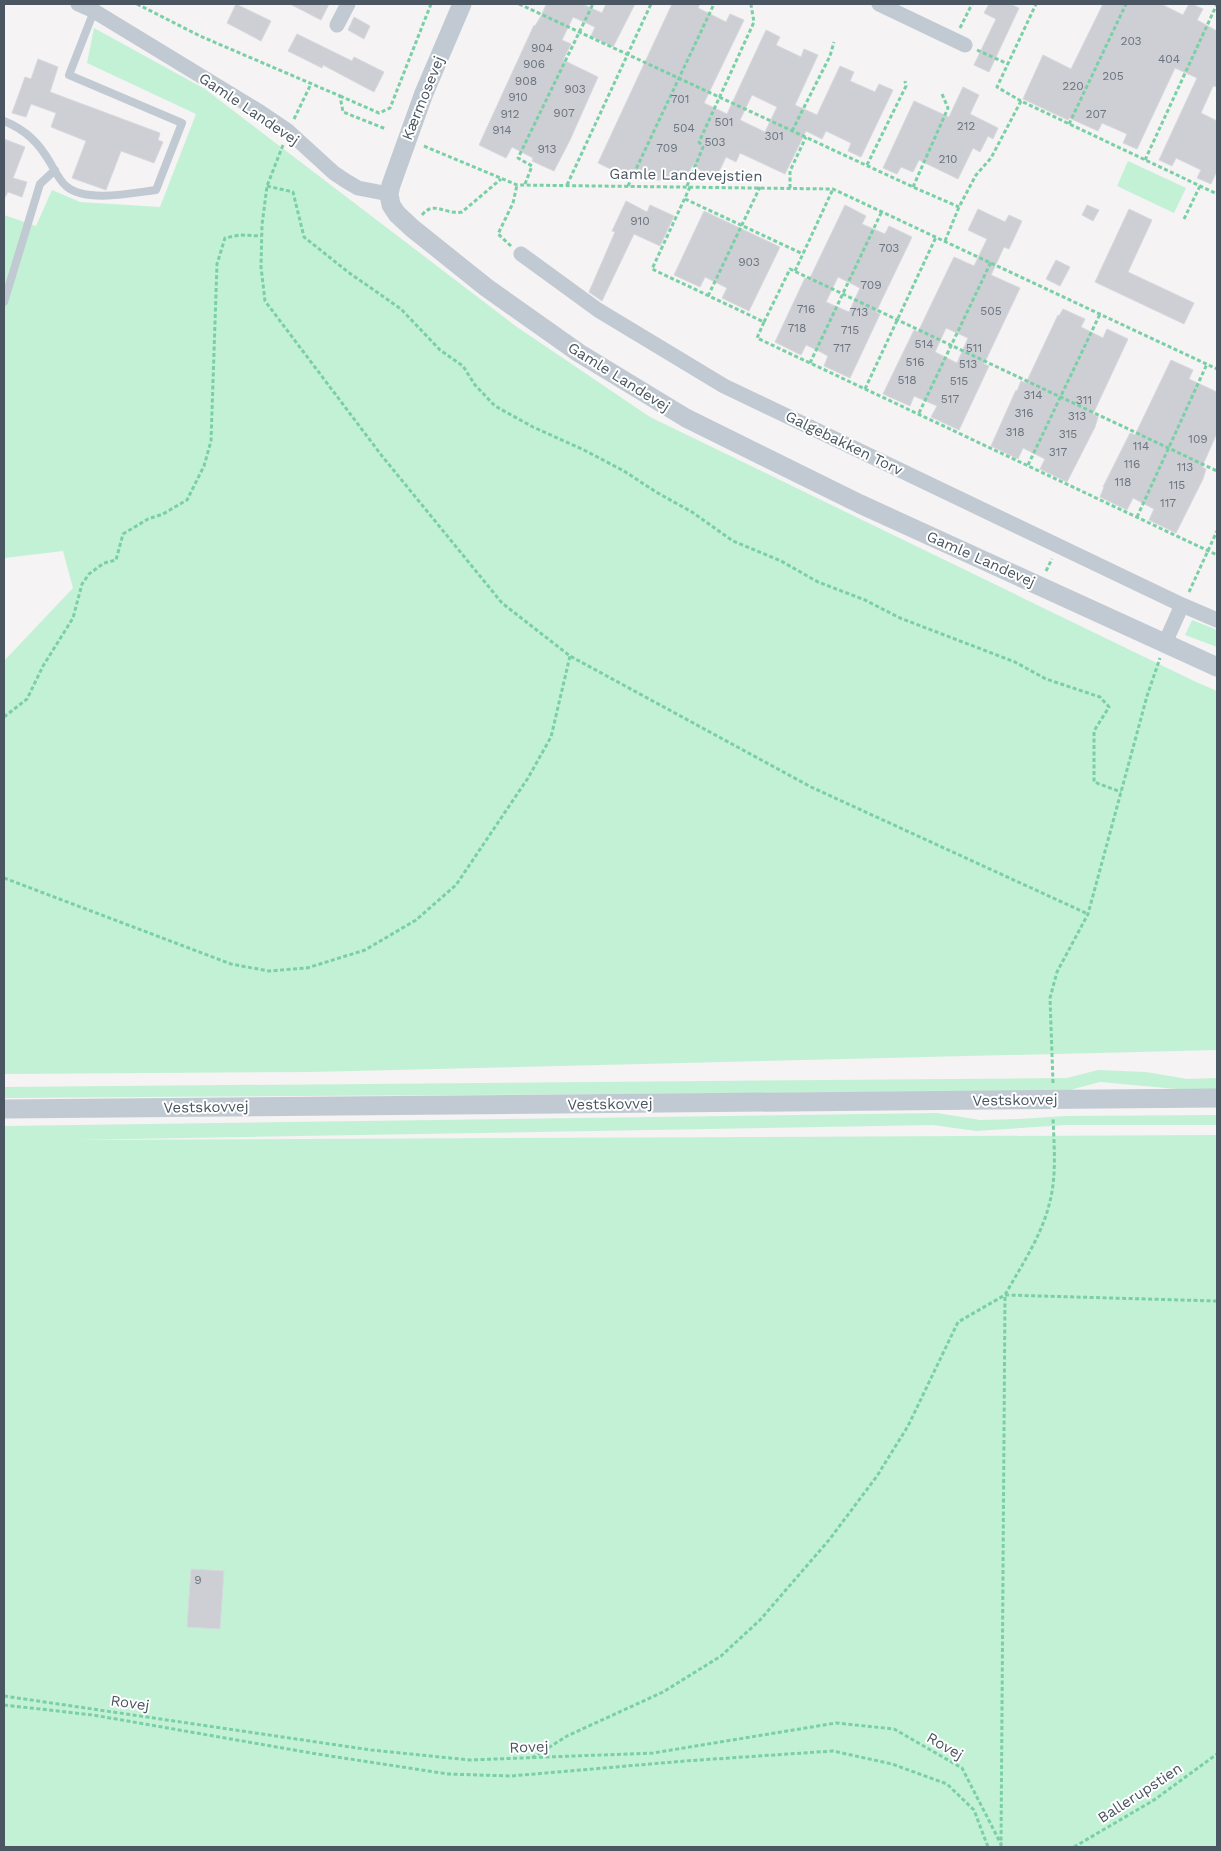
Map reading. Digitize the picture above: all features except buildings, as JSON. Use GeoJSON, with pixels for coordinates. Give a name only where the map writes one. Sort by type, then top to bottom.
{"type":"FeatureCollection","features":[{"type":"Feature","properties":{"kind":"street","name":"Gamle Landevej"},"geometry":{"type":"LineString","coordinates":[[78,4],[94,11],[260,112],[288,132],[334,172],[358,188],[389,194],[391,205],[397,214],[487,288],[579,354],[686,418],[860,504],[1217,667]]}},
{"type":"Feature","properties":{"kind":"street"},"geometry":{"type":"LineString","coordinates":[[337,25],[348,4]]}},
{"type":"Feature","properties":{"kind":"street","name":"Kærmosevej"},"geometry":{"type":"LineString","coordinates":[[389,194],[424,94],[462,4]]}},
{"type":"Feature","properties":{"kind":"street"},"geometry":{"type":"LineString","coordinates":[[879,4],[960,43]]}},
{"type":"Feature","properties":{"kind":"street","name":"Galgebakken Torv"},"geometry":{"type":"LineString","coordinates":[[521,254],[598,310],[724,386],[1057,546],[1217,620]]}},
{"type":"Feature","properties":{"kind":"street"},"geometry":{"type":"LineString","coordinates":[[1165,643],[1182,605]]}},
{"type":"Feature","properties":{"kind":"street","name":"Vestskovvej"},"geometry":{"type":"LineString","coordinates":[[4,1109],[1217,1098]]}},
{"type":"Feature","properties":{"kind":"lane"},"geometry":{"type":"LineString","coordinates":[[4,121],[16,126],[41,146],[66,187],[84,194],[108,197],[156,190],[182,123],[69,75],[94,11]]}},
{"type":"Feature","properties":{"kind":"lane"},"geometry":{"type":"LineString","coordinates":[[4,302],[40,184],[55,170]]}},
{"type":"Feature","properties":{"kind":"path"},"geometry":{"type":"LineString","coordinates":[[137,4],[200,36],[379,112],[390,108],[431,4]]}},
{"type":"Feature","properties":{"kind":"path"},"geometry":{"type":"LineString","coordinates":[[519,4],[959,207]]}},
{"type":"Feature","properties":{"kind":"path"},"geometry":{"type":"LineString","coordinates":[[525,185],[532,166],[518,158],[592,4]]}},
{"type":"Feature","properties":{"kind":"path"},"geometry":{"type":"LineString","coordinates":[[568,185],[651,4]]}},
{"type":"Feature","properties":{"kind":"path"},"geometry":{"type":"LineString","coordinates":[[628,186],[714,4]]}},
{"type":"Feature","properties":{"kind":"path"},"geometry":{"type":"LineString","coordinates":[[751,4],[754,22],[700,142],[702,148],[685,199],[652,269],[764,322]]}},
{"type":"Feature","properties":{"kind":"path"},"geometry":{"type":"LineString","coordinates":[[972,4],[960,43],[1008,64]]}},
{"type":"Feature","properties":{"kind":"path"},"geometry":{"type":"LineString","coordinates":[[1036,4],[997,88],[1217,194]]}},
{"type":"Feature","properties":{"kind":"path"},"geometry":{"type":"LineString","coordinates":[[1069,124],[1126,4]]}},
{"type":"Feature","properties":{"kind":"path"},"geometry":{"type":"LineString","coordinates":[[1145,160],[1217,4]]}},
{"type":"Feature","properties":{"kind":"path"},"geometry":{"type":"LineString","coordinates":[[792,131],[830,56],[834,42]]}},
{"type":"Feature","properties":{"kind":"path"},"geometry":{"type":"LineString","coordinates":[[867,165],[906,86],[905,81]]}},
{"type":"Feature","properties":{"kind":"path"},"geometry":{"type":"LineString","coordinates":[[311,84],[288,132],[267,186],[261,236],[261,267],[265,301],[382,456],[502,603],[570,656],[811,787],[1088,914]]}},
{"type":"Feature","properties":{"kind":"path"},"geometry":{"type":"LineString","coordinates":[[913,187],[948,108],[942,94]]}},
{"type":"Feature","properties":{"kind":"path"},"geometry":{"type":"LineString","coordinates":[[340,96],[343,112],[386,130]]}},
{"type":"Feature","properties":{"kind":"path"},"geometry":{"type":"LineString","coordinates":[[1021,101],[991,158],[976,175],[959,207],[945,241],[1217,369]]}},
{"type":"Feature","properties":{"kind":"path"},"geometry":{"type":"LineString","coordinates":[[790,188],[790,171],[806,137]]}},
{"type":"Feature","properties":{"kind":"path","name":"Gamle Landevejstien"},"geometry":{"type":"LineString","coordinates":[[424,146],[517,184],[525,185],[833,188],[945,241]]}},
{"type":"Feature","properties":{"kind":"path"},"geometry":{"type":"LineString","coordinates":[[412,228],[427,209],[432,207],[457,213],[467,210],[486,190],[502,178]]}},
{"type":"Feature","properties":{"kind":"path"},"geometry":{"type":"LineString","coordinates":[[517,184],[514,203],[498,234],[521,254]]}},
{"type":"Feature","properties":{"kind":"path"},"geometry":{"type":"LineString","coordinates":[[267,186],[292,192],[304,237],[348,272],[401,309],[440,350],[463,366],[475,385],[495,406],[533,427],[624,471],[692,512],[733,541],[781,561],[818,582],[865,600],[900,618],[1015,662],[1046,678],[1100,697],[1109,707],[1094,731],[1094,782],[1121,792]]}},
{"type":"Feature","properties":{"kind":"path"},"geometry":{"type":"LineString","coordinates":[[1184,219],[1200,186]]}},
{"type":"Feature","properties":{"kind":"path"},"geometry":{"type":"LineString","coordinates":[[708,296],[760,187]]}},
{"type":"Feature","properties":{"kind":"path"},"geometry":{"type":"LineString","coordinates":[[795,271],[833,188]]}},
{"type":"Feature","properties":{"kind":"path"},"geometry":{"type":"LineString","coordinates":[[685,199],[803,254]]}},
{"type":"Feature","properties":{"kind":"path"},"geometry":{"type":"LineString","coordinates":[[810,363],[882,211]]}},
{"type":"Feature","properties":{"kind":"path"},"geometry":{"type":"LineString","coordinates":[[4,718],[26,699],[43,666],[73,618],[82,584],[89,574],[104,563],[116,560],[123,534],[148,519],[163,514],[187,500],[204,466],[211,441],[217,264],[226,238],[240,235],[261,236]]}},
{"type":"Feature","properties":{"kind":"path"},"geometry":{"type":"LineString","coordinates":[[865,389],[936,237]]}},
{"type":"Feature","properties":{"kind":"path"},"geometry":{"type":"LineString","coordinates":[[919,413],[991,262]]}},
{"type":"Feature","properties":{"kind":"path"},"geometry":{"type":"LineString","coordinates":[[1217,470],[790,269],[757,338],[1217,555]]}},
{"type":"Feature","properties":{"kind":"path"},"geometry":{"type":"LineString","coordinates":[[1028,465],[1100,314]]}},
{"type":"Feature","properties":{"kind":"path"},"geometry":{"type":"LineString","coordinates":[[1138,517],[1207,364]]}},
{"type":"Feature","properties":{"kind":"path"},"geometry":{"type":"LineString","coordinates":[[1182,605],[1217,531]]}},
{"type":"Feature","properties":{"kind":"path"},"geometry":{"type":"LineString","coordinates":[[1040,586],[1057,546]]}},
{"type":"Feature","properties":{"kind":"path"},"geometry":{"type":"LineString","coordinates":[[1053,1086],[1050,998],[1058,972],[1088,914],[1147,696],[1165,643]]}},
{"type":"Feature","properties":{"kind":"path"},"geometry":{"type":"LineString","coordinates":[[4,878],[231,964],[269,971],[307,968],[364,950],[416,920],[456,885],[528,778],[551,737],[570,656]]}},
{"type":"Feature","properties":{"kind":"path"},"geometry":{"type":"LineString","coordinates":[[1001,1846],[1005,1295],[1040,1233],[1050,1204],[1054,1172],[1053,1113]]}},
{"type":"Feature","properties":{"kind":"path"},"geometry":{"type":"LineString","coordinates":[[532,1758],[567,1736],[663,1692],[688,1677],[721,1656],[760,1620],[829,1540],[877,1476],[908,1426],[958,1322],[1005,1295],[1217,1301]]}},
{"type":"Feature","properties":{"kind":"path","name":"Rovej"},"geometry":{"type":"LineString","coordinates":[[4,1696],[371,1750],[470,1760],[653,1753],[836,1723],[894,1729],[962,1768],[1001,1846]]}},
{"type":"Feature","properties":{"kind":"path"},"geometry":{"type":"LineString","coordinates":[[4,1706],[93,1715],[317,1754],[448,1774],[512,1776],[685,1761],[834,1751],[892,1764],[947,1784],[974,1810],[988,1847]]}},
{"type":"Feature","properties":{"kind":"path","name":"Ballerupstien"},"geometry":{"type":"LineString","coordinates":[[1074,1847],[1154,1800],[1217,1754]]}},
{"type":"Feature","properties":{"kind":"green space"},"geometry":{"type":"Polygon","coordinates":[[[94,28],[205,89],[517,327],[650,417],[1217,691],[1217,1050],[310,1072],[4,1074],[4,661],[73,588],[63,551],[4,558],[4,215],[36,226],[52,190],[80,202],[160,207],[196,114],[87,63],[94,28]]]}},
{"type":"Feature","properties":{"kind":"green space"},"geometry":{"type":"Polygon","coordinates":[[[1128,161],[1186,188],[1174,213],[1117,186],[1128,161]]]}},
{"type":"Feature","properties":{"kind":"green space"},"geometry":{"type":"Polygon","coordinates":[[[1192,620],[1217,630],[1217,647],[1185,635],[1192,620]]]}},
{"type":"Feature","properties":{"kind":"green space"},"geometry":{"type":"Polygon","coordinates":[[[1098,1070],[1146,1072],[1187,1079],[1217,1078],[1217,1089],[1188,1090],[1100,1082],[1066,1091],[4,1098],[4,1087],[1067,1078],[1098,1070]]]}},
{"type":"Feature","properties":{"kind":"green space"},"geometry":{"type":"Polygon","coordinates":[[[937,1113],[980,1120],[1065,1116],[1217,1115],[1217,1125],[1066,1125],[976,1131],[933,1125],[73,1140],[1217,1135],[1217,1847],[4,1847],[4,1126],[937,1113]]]}}]}
